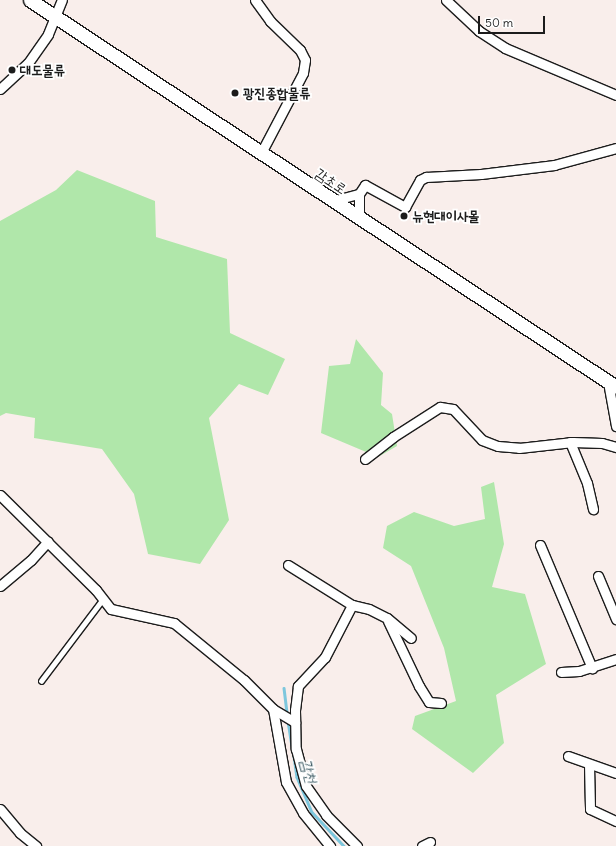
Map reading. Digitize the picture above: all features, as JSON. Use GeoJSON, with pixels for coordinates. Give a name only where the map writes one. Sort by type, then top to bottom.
{"type":"FeatureCollection","features":[{"type":"Feature","properties":{"kind":"main road","name":"감초로"},"geometry":{"type":"LineString","coordinates":[[30,0],[359,219],[612,384]]}},
{"type":"Feature","properties":{"kind":"street"},"geometry":{"type":"LineString","coordinates":[[0,89],[28,63],[48,34],[62,0]]}},
{"type":"Feature","properties":{"kind":"street"},"geometry":{"type":"LineString","coordinates":[[255,0],[270,21],[300,50],[305,60],[303,73],[261,153]]}},
{"type":"Feature","properties":{"kind":"street"},"geometry":{"type":"LineString","coordinates":[[446,0],[479,31],[505,48],[616,95]]}},
{"type":"Feature","properties":{"kind":"street"},"geometry":{"type":"LineString","coordinates":[[359,219],[359,194],[365,184],[405,208],[420,180],[426,177],[481,174],[554,165],[616,148]]}},
{"type":"Feature","properties":{"kind":"street"},"geometry":{"type":"LineString","coordinates":[[332,201],[359,194]]}},
{"type":"Feature","properties":{"kind":"street"},"geometry":{"type":"LineString","coordinates":[[612,384],[616,426]]}},
{"type":"Feature","properties":{"kind":"street"},"geometry":{"type":"LineString","coordinates":[[365,459],[393,436],[440,407],[453,409],[482,440],[498,446],[519,448],[570,442],[602,443],[616,447]]}},
{"type":"Feature","properties":{"kind":"street"},"geometry":{"type":"LineString","coordinates":[[570,442],[587,483],[593,509]]}},
{"type":"Feature","properties":{"kind":"street"},"geometry":{"type":"LineString","coordinates":[[0,495],[48,541],[111,609],[174,623],[244,680],[276,711],[294,722]]}},
{"type":"Feature","properties":{"kind":"street"},"geometry":{"type":"LineString","coordinates":[[0,586],[31,560],[48,541]]}},
{"type":"Feature","properties":{"kind":"street"},"geometry":{"type":"LineString","coordinates":[[540,545],[592,668]]}},
{"type":"Feature","properties":{"kind":"street"},"geometry":{"type":"LineString","coordinates":[[288,565],[352,605],[369,608],[387,618],[411,638]]}},
{"type":"Feature","properties":{"kind":"street"},"geometry":{"type":"LineString","coordinates":[[598,576],[616,619]]}},
{"type":"Feature","properties":{"kind":"street"},"geometry":{"type":"LineString","coordinates":[[352,605],[325,657],[298,686],[294,722],[296,749],[306,786],[326,815],[357,846]]}},
{"type":"Feature","properties":{"kind":"street"},"geometry":{"type":"LineString","coordinates":[[387,618],[419,686],[430,702],[441,703]]}},
{"type":"Feature","properties":{"kind":"street"},"geometry":{"type":"LineString","coordinates":[[561,672],[592,668],[616,659]]}},
{"type":"Feature","properties":{"kind":"street"},"geometry":{"type":"LineString","coordinates":[[276,711],[286,782],[303,813],[330,846]]}},
{"type":"Feature","properties":{"kind":"street"},"geometry":{"type":"LineString","coordinates":[[568,756],[616,773]]}},
{"type":"Feature","properties":{"kind":"street"},"geometry":{"type":"LineString","coordinates":[[589,764],[590,809],[616,821]]}},
{"type":"Feature","properties":{"kind":"street"},"geometry":{"type":"LineString","coordinates":[[0,809],[20,833],[36,846]]}},
{"type":"Feature","properties":{"kind":"lane"},"geometry":{"type":"LineString","coordinates":[[41,681],[103,599]]}},
{"type":"Feature","properties":{"kind":"green space"},"geometry":{"type":"Polygon","coordinates":[[[77,170],[155,201],[156,237],[227,259],[230,333],[285,359],[268,395],[239,384],[209,418],[229,520],[200,564],[148,554],[134,494],[102,449],[34,438],[35,418],[6,413],[0,416],[0,221],[56,190],[77,170]]]}},
{"type":"Feature","properties":{"kind":"green space"},"geometry":{"type":"Polygon","coordinates":[[[356,339],[383,373],[381,405],[392,414],[397,446],[378,457],[321,433],[329,366],[350,364],[356,339]]]}},
{"type":"Feature","properties":{"kind":"green space"},"geometry":{"type":"Polygon","coordinates":[[[494,482],[504,544],[492,587],[525,594],[546,664],[496,695],[504,743],[473,773],[412,729],[415,716],[456,701],[444,648],[411,566],[383,548],[387,526],[414,512],[454,526],[485,519],[481,487],[494,482]]]}},
{"type":"Feature","properties":{"kind":"waterway","name":"감천"},"geometry":{"type":"LineString","coordinates":[[284,688],[287,714]]}},
{"type":"Feature","properties":{"kind":"waterway","name":"감천"},"geometry":{"type":"LineString","coordinates":[[288,721],[292,745]]}},
{"type":"Feature","properties":{"kind":"waterway","name":"감천"},"geometry":{"type":"LineString","coordinates":[[294,756],[297,777],[312,812],[344,846]]}},
{"type":"Feature","properties":{"kind":"place","name":"대도물류"},"geometry":{"type":"Point","coordinates":[12,70]}},
{"type":"Feature","properties":{"kind":"place","name":"광진종합물류"},"geometry":{"type":"Point","coordinates":[235,93]}},
{"type":"Feature","properties":{"kind":"place","name":"뉴현대이사몰"},"geometry":{"type":"Point","coordinates":[404,216]}}]}
